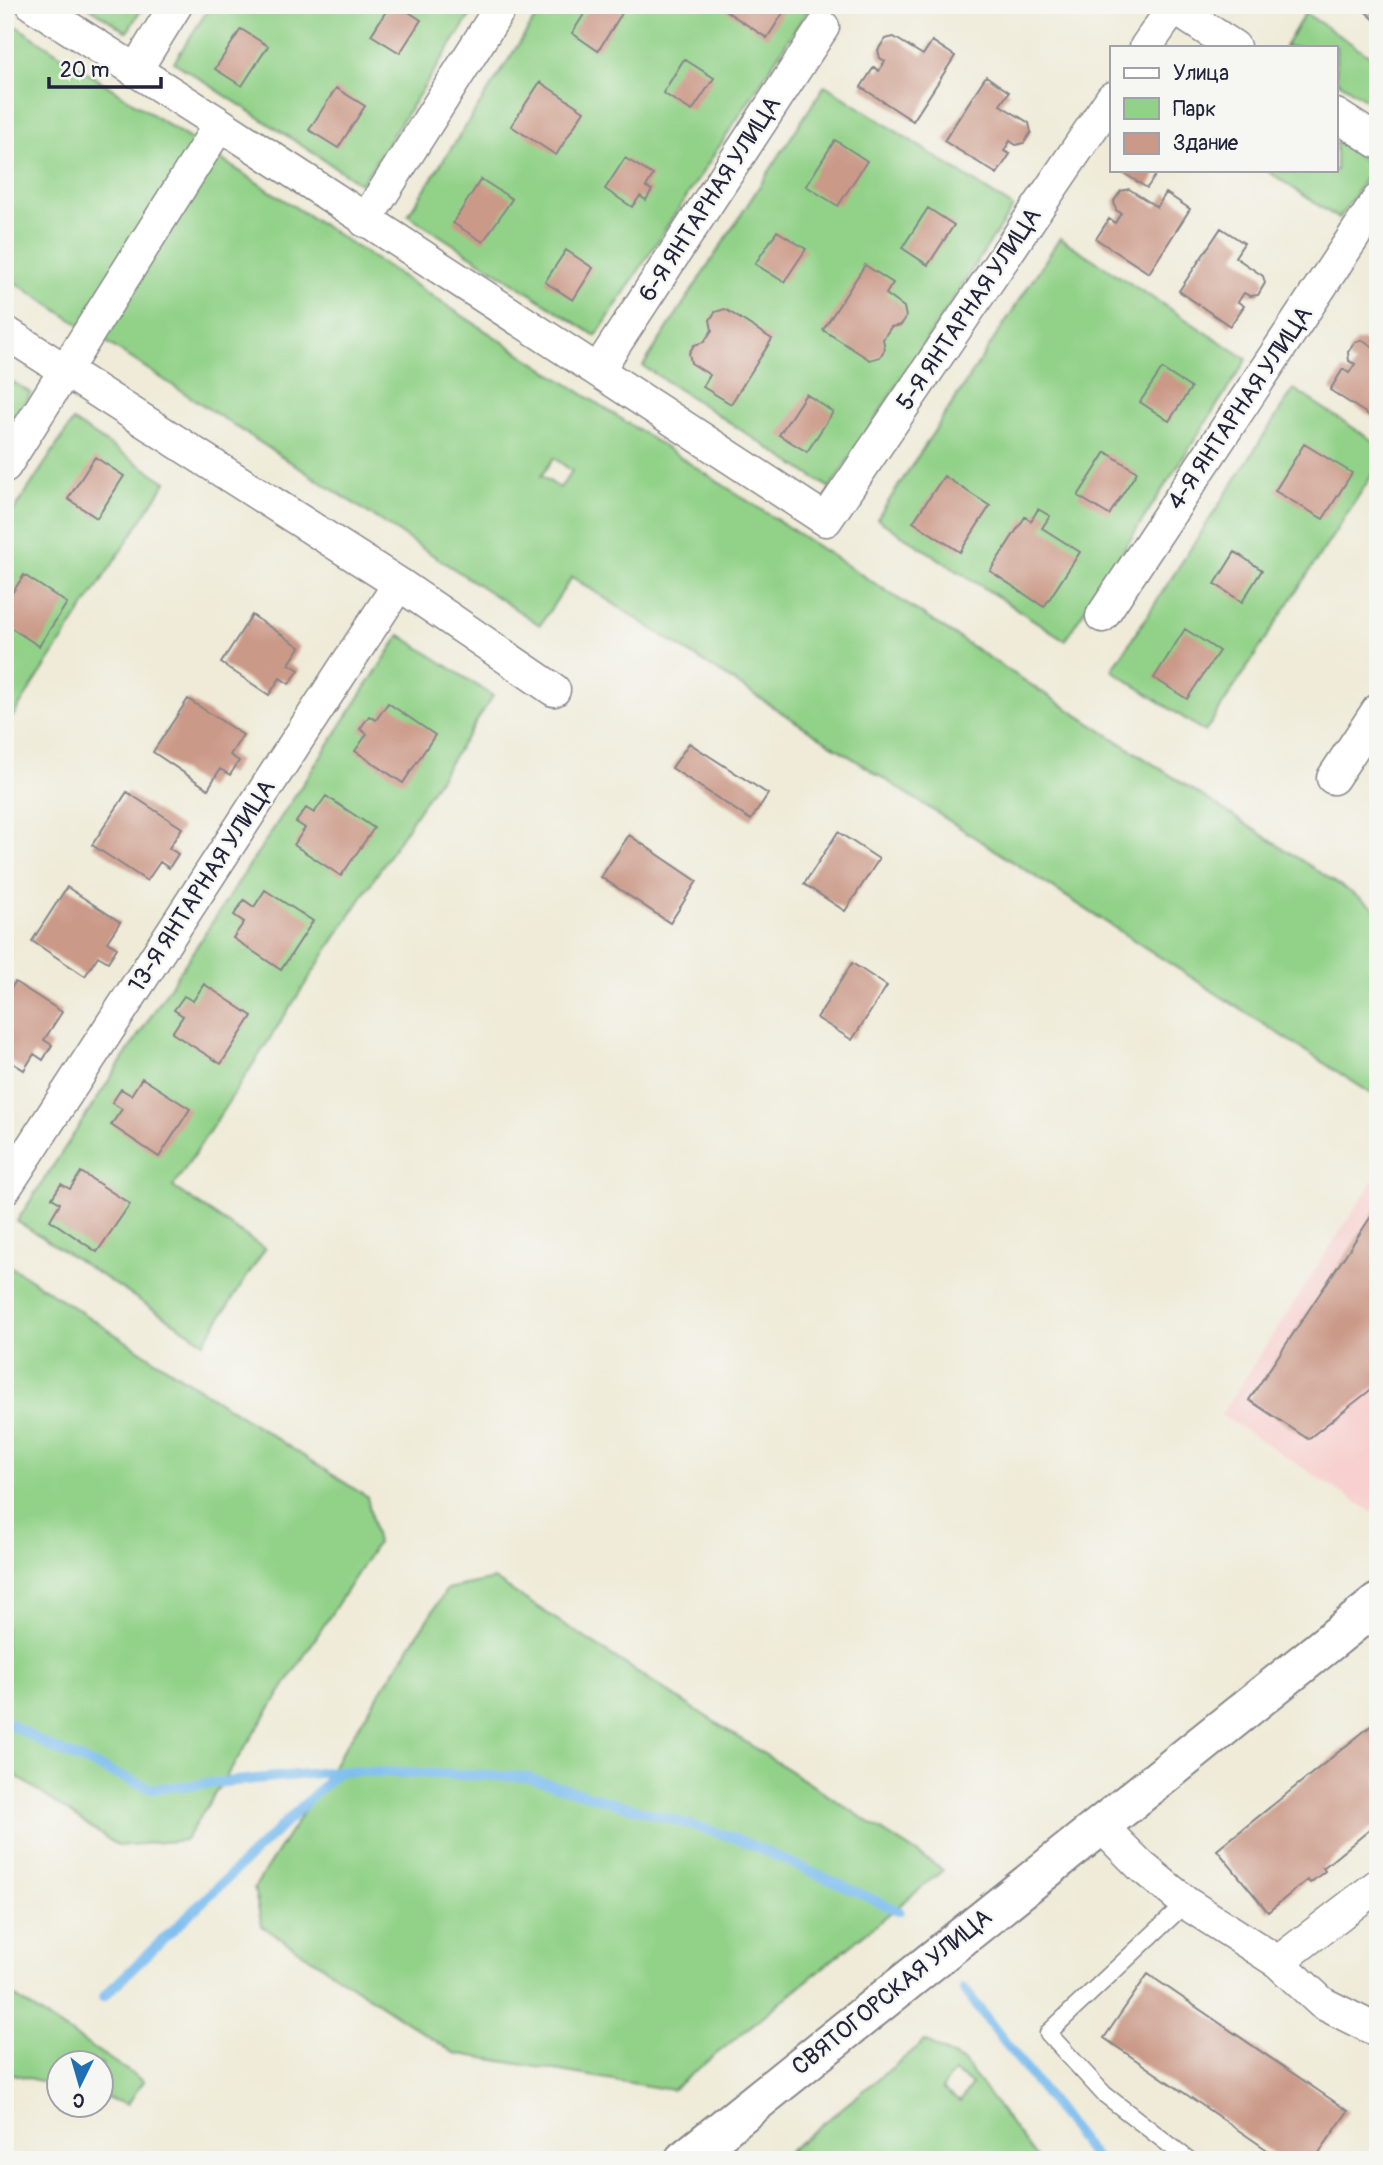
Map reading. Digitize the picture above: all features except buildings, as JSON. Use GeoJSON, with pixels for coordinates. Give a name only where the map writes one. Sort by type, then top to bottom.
{"type":"FeatureCollection","features":[{"type":"Feature","properties":{"kind":"street"},"geometry":{"type":"LineString","coordinates":[[33,5],[598,370]]}},
{"type":"Feature","properties":{"kind":"street"},"geometry":{"type":"LineString","coordinates":[[135,71],[176,5]]}},
{"type":"Feature","properties":{"kind":"street"},"geometry":{"type":"LineString","coordinates":[[365,221],[502,5]]}},
{"type":"Feature","properties":{"kind":"street"},"geometry":{"type":"LineString","coordinates":[[1147,46],[1172,6],[1232,46]]}},
{"type":"Feature","properties":{"kind":"street","name":"6-Я ЯНТАРНАЯ УЛИЦА"},"geometry":{"type":"LineString","coordinates":[[598,370],[823,27]]}},
{"type":"Feature","properties":{"kind":"street","name":"5-Я ЯНТАРНАЯ УЛИЦА"},"geometry":{"type":"LineString","coordinates":[[598,370],[826,520],[1110,101]]}},
{"type":"Feature","properties":{"kind":"street"},"geometry":{"type":"LineString","coordinates":[[1338,116],[1378,142]]}},
{"type":"Feature","properties":{"kind":"street"},"geometry":{"type":"LineString","coordinates":[[5,466],[220,124]]}},
{"type":"Feature","properties":{"kind":"street","name":"4-Я ЯНТАРНАЯ УЛИЦА"},"geometry":{"type":"LineString","coordinates":[[1102,616],[1378,200]]}},
{"type":"Feature","properties":{"kind":"street"},"geometry":{"type":"LineString","coordinates":[[5,332],[399,583],[554,690]]}},
{"type":"Feature","properties":{"kind":"street","name":"13-Я ЯНТАРНАЯ УЛИЦА"},"geometry":{"type":"LineString","coordinates":[[5,1188],[399,583]]}},
{"type":"Feature","properties":{"kind":"street"},"geometry":{"type":"LineString","coordinates":[[1333,778],[1378,710]]}},
{"type":"Feature","properties":{"kind":"street","name":"СВЯТОГОРСКАЯ УЛИЦА"},"geometry":{"type":"LineString","coordinates":[[684,2160],[1378,1602]]}},
{"type":"Feature","properties":{"kind":"street"},"geometry":{"type":"LineString","coordinates":[[1100,1825],[1141,1866],[1186,1903],[1278,1962],[1322,2003],[1378,2031]]}},
{"type":"Feature","properties":{"kind":"street"},"geometry":{"type":"LineString","coordinates":[[1278,1962],[1378,1885]]}},
{"type":"Feature","properties":{"kind":"lane"},"geometry":{"type":"LineString","coordinates":[[1186,1903],[1048,2033],[1104,2094],[1189,2160]]}},
{"type":"Feature","properties":{"kind":"shaded area"},"geometry":{"type":"Polygon","coordinates":[[[1378,1173],[1378,1516],[1221,1415],[1378,1173]]]}},
{"type":"Feature","properties":{"kind":"green space"},"geometry":{"type":"Polygon","coordinates":[[[86,5],[144,5],[127,32],[86,5]]]}},
{"type":"Feature","properties":{"kind":"green space"},"geometry":{"type":"Polygon","coordinates":[[[211,5],[477,5],[361,184],[174,62],[211,5]]]}},
{"type":"Feature","properties":{"kind":"green space"},"geometry":{"type":"Polygon","coordinates":[[[544,5],[811,5],[596,336],[408,215],[544,5]]]}},
{"type":"Feature","properties":{"kind":"green space"},"geometry":{"type":"Polygon","coordinates":[[[1305,13],[1378,61],[1378,108],[1338,81],[1338,46],[1286,46],[1305,13]]]}},
{"type":"Feature","properties":{"kind":"green space"},"geometry":{"type":"Polygon","coordinates":[[[5,19],[1378,910],[1378,1098],[572,577],[540,625],[5,276],[5,19]],[[554,458],[541,476],[560,488],[572,471],[554,458]]]}},
{"type":"Feature","properties":{"kind":"green space"},"geometry":{"type":"Polygon","coordinates":[[[825,85],[1013,207],[830,488],[643,366],[825,85]]]}},
{"type":"Feature","properties":{"kind":"green space"},"geometry":{"type":"Polygon","coordinates":[[[1338,142],[1373,166],[1339,219],[1269,172],[1338,172],[1338,142]]]}},
{"type":"Feature","properties":{"kind":"green space"},"geometry":{"type":"Polygon","coordinates":[[[1060,238],[1247,359],[1065,640],[877,519],[1060,238]]]}},
{"type":"Feature","properties":{"kind":"green space"},"geometry":{"type":"Polygon","coordinates":[[[5,377],[31,393],[5,432],[5,377]]]}},
{"type":"Feature","properties":{"kind":"green space"},"geometry":{"type":"Polygon","coordinates":[[[1294,389],[1378,444],[1378,466],[1205,732],[1112,670],[1294,389]]]}},
{"type":"Feature","properties":{"kind":"green space"},"geometry":{"type":"Polygon","coordinates":[[[73,421],[166,482],[5,728],[5,524],[73,421]]]}},
{"type":"Feature","properties":{"kind":"green space"},"geometry":{"type":"Polygon","coordinates":[[[400,635],[493,696],[173,1187],[265,1249],[204,1342],[17,1221],[400,635]]]}},
{"type":"Feature","properties":{"kind":"green space"},"geometry":{"type":"Polygon","coordinates":[[[5,1263],[367,1497],[377,1543],[185,1840],[118,1846],[5,1768],[5,1263]]]}},
{"type":"Feature","properties":{"kind":"green space"},"geometry":{"type":"Polygon","coordinates":[[[494,1579],[943,1870],[672,2090],[454,2053],[262,1926],[254,1888],[447,1589],[494,1579]]]}},
{"type":"Feature","properties":{"kind":"green space"},"geometry":{"type":"Polygon","coordinates":[[[5,1990],[96,2050],[46,2050],[46,2083],[5,2072],[5,1990]]]}},
{"type":"Feature","properties":{"kind":"green space"},"geometry":{"type":"Polygon","coordinates":[[[925,2041],[964,2062],[1038,2160],[778,2160],[925,2041]],[[954,2072],[942,2089],[960,2102],[972,2084],[954,2072]]]}},
{"type":"Feature","properties":{"kind":"green space"},"geometry":{"type":"Polygon","coordinates":[[[116,2063],[143,2081],[128,2104],[116,2101],[116,2063]]]}},
{"type":"Feature","properties":{"kind":"waterway"},"geometry":{"type":"LineString","coordinates":[[5,1721],[52,1748],[152,1789],[339,1771],[525,1777],[735,1838],[899,1911]]}},
{"type":"Feature","properties":{"kind":"waterway"},"geometry":{"type":"LineString","coordinates":[[103,1997],[339,1771]]}},
{"type":"Feature","properties":{"kind":"waterway"},"geometry":{"type":"LineString","coordinates":[[964,1989],[1096,2160]]}}]}
